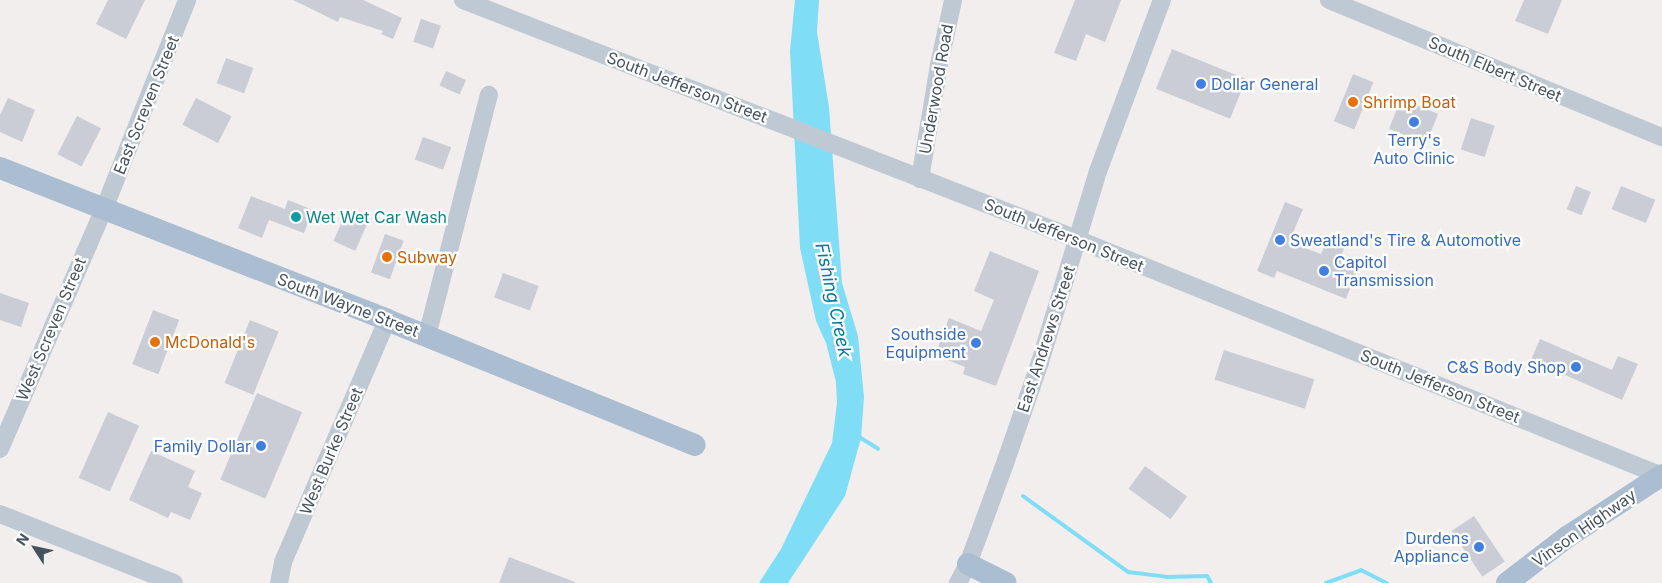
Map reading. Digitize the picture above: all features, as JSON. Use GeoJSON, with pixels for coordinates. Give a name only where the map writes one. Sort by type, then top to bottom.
{"type":"FeatureCollection","features":[{"type":"Feature","properties":{"kind":"main road","name":"South Wayne Street"},"geometry":{"type":"LineString","coordinates":[[0,168],[387,320],[695,445]]}},
{"type":"Feature","properties":{"kind":"main road","name":"Vinson Highway"},"geometry":{"type":"LineString","coordinates":[[1508,583],[1567,537],[1662,475]]}},
{"type":"Feature","properties":{"kind":"main road"},"geometry":{"type":"LineString","coordinates":[[963,574],[1006,583]]}},
{"type":"Feature","properties":{"kind":"street","name":"East Screven Street"},"geometry":{"type":"LineString","coordinates":[[104,209],[187,0]]}},
{"type":"Feature","properties":{"kind":"street","name":"South Jefferson Street"},"geometry":{"type":"LineString","coordinates":[[463,0],[1079,240],[1662,475]]}},
{"type":"Feature","properties":{"kind":"street","name":"Underwood Road"},"geometry":{"type":"LineString","coordinates":[[920,178],[939,65],[953,0]]}},
{"type":"Feature","properties":{"kind":"street","name":"East Andrews Street"},"geometry":{"type":"LineString","coordinates":[[963,574],[1079,240],[1098,171],[1162,0]]}},
{"type":"Feature","properties":{"kind":"street","name":"South Elbert Street"},"geometry":{"type":"LineString","coordinates":[[1329,0],[1662,137]]}},
{"type":"Feature","properties":{"kind":"street"},"geometry":{"type":"LineString","coordinates":[[427,336],[489,95]]}},
{"type":"Feature","properties":{"kind":"street","name":"West Screven Street"},"geometry":{"type":"LineString","coordinates":[[0,449],[104,209]]}},
{"type":"Feature","properties":{"kind":"street","name":"West Burke Street"},"geometry":{"type":"LineString","coordinates":[[279,583],[283,562],[387,320]]}},
{"type":"Feature","properties":{"kind":"street"},"geometry":{"type":"LineString","coordinates":[[0,514],[174,583]]}},
{"type":"Feature","properties":{"kind":"water","name":"Fishing Creek"},"geometry":{"type":"Polygon","coordinates":[[[795,0],[819,0],[817,32],[829,107],[842,283],[858,336],[864,397],[861,438],[845,496],[788,583],[759,583],[781,549],[832,443],[837,403],[836,382],[826,343],[816,321],[800,248],[790,51],[795,0]]]}},
{"type":"Feature","properties":{"kind":"building"},"geometry":{"type":"Polygon","coordinates":[[[108,0],[145,0],[126,39],[96,24],[108,0]]]}},
{"type":"Feature","properties":{"kind":"building"},"geometry":{"type":"Polygon","coordinates":[[[293,0],[363,0],[402,18],[393,39],[381,34],[383,31],[340,17],[338,22],[293,0]]]}},
{"type":"Feature","properties":{"kind":"building"},"geometry":{"type":"Polygon","coordinates":[[[1075,0],[1121,0],[1105,42],[1086,34],[1076,61],[1054,53],[1075,0]]]}},
{"type":"Feature","properties":{"kind":"building"},"geometry":{"type":"Polygon","coordinates":[[[1524,0],[1562,0],[1548,34],[1515,21],[1524,0]]]}},
{"type":"Feature","properties":{"kind":"building"},"geometry":{"type":"Polygon","coordinates":[[[421,19],[441,26],[433,49],[413,42],[421,19]]]}},
{"type":"Feature","properties":{"kind":"building","name":"Dollar General"},"geometry":{"type":"Polygon","coordinates":[[[1172,49],[1246,79],[1230,119],[1156,89],[1172,49]]]}},
{"type":"Feature","properties":{"kind":"building"},"geometry":{"type":"Polygon","coordinates":[[[226,58],[253,68],[244,93],[217,83],[226,58]]]}},
{"type":"Feature","properties":{"kind":"building"},"geometry":{"type":"Polygon","coordinates":[[[446,71],[466,80],[460,95],[439,86],[446,71]]]}},
{"type":"Feature","properties":{"kind":"building","name":"Shrimp Boat"},"geometry":{"type":"Polygon","coordinates":[[[1353,74],[1373,82],[1354,130],[1334,121],[1353,74]]]}},
{"type":"Feature","properties":{"kind":"building"},"geometry":{"type":"Polygon","coordinates":[[[8,98],[35,110],[22,142],[0,132],[0,115],[8,98]]]}},
{"type":"Feature","properties":{"kind":"building"},"geometry":{"type":"Polygon","coordinates":[[[196,98],[232,116],[218,143],[182,125],[196,98]]]}},
{"type":"Feature","properties":{"kind":"building","name":"Terry's Auto Clinic"},"geometry":{"type":"Polygon","coordinates":[[[1401,99],[1438,114],[1426,144],[1389,129],[1401,99]]]}},
{"type":"Feature","properties":{"kind":"building"},"geometry":{"type":"Polygon","coordinates":[[[77,116],[101,128],[82,167],[57,154],[77,116]]]}},
{"type":"Feature","properties":{"kind":"building"},"geometry":{"type":"Polygon","coordinates":[[[1471,118],[1495,126],[1485,157],[1461,149],[1471,118]]]}},
{"type":"Feature","properties":{"kind":"building"},"geometry":{"type":"Polygon","coordinates":[[[423,137],[451,147],[443,170],[415,160],[423,137]]]}},
{"type":"Feature","properties":{"kind":"building"},"geometry":{"type":"Polygon","coordinates":[[[1576,186],[1591,192],[1581,215],[1567,209],[1576,186]]]}},
{"type":"Feature","properties":{"kind":"building"},"geometry":{"type":"Polygon","coordinates":[[[1621,186],[1655,200],[1646,223],[1612,209],[1621,186]]]}},
{"type":"Feature","properties":{"kind":"building"},"geometry":{"type":"Polygon","coordinates":[[[251,196],[285,209],[288,200],[313,210],[304,233],[269,220],[262,238],[238,228],[251,196]]]}},
{"type":"Feature","properties":{"kind":"building"},"geometry":{"type":"Polygon","coordinates":[[[1285,202],[1303,209],[1289,242],[1321,254],[1328,237],[1346,244],[1340,258],[1359,265],[1346,299],[1277,271],[1274,278],[1257,271],[1285,202]]]}},
{"type":"Feature","properties":{"kind":"building"},"geometry":{"type":"Polygon","coordinates":[[[348,208],[370,218],[355,251],[333,241],[348,208]]]}},
{"type":"Feature","properties":{"kind":"building","name":"Subway"},"geometry":{"type":"Polygon","coordinates":[[[385,234],[404,241],[390,279],[371,273],[385,234]]]}},
{"type":"Feature","properties":{"kind":"building"},"geometry":{"type":"Polygon","coordinates":[[[990,251],[1039,271],[996,386],[963,374],[965,367],[935,355],[949,318],[981,331],[994,300],[974,291],[990,251]]]}},
{"type":"Feature","properties":{"kind":"building"},"geometry":{"type":"Polygon","coordinates":[[[503,273],[539,286],[530,310],[494,297],[503,273]]]}},
{"type":"Feature","properties":{"kind":"building"},"geometry":{"type":"Polygon","coordinates":[[[0,293],[29,303],[21,327],[0,320],[0,293]]]}},
{"type":"Feature","properties":{"kind":"building","name":"McDonald's"},"geometry":{"type":"Polygon","coordinates":[[[153,310],[179,320],[158,374],[132,364],[153,310]]]}},
{"type":"Feature","properties":{"kind":"building"},"geometry":{"type":"Polygon","coordinates":[[[250,320],[279,332],[253,395],[225,383],[250,320]]]}},
{"type":"Feature","properties":{"kind":"building","name":"C&S Body Shop"},"geometry":{"type":"Polygon","coordinates":[[[1540,339],[1612,370],[1618,356],[1638,364],[1622,400],[1531,360],[1540,339]]]}},
{"type":"Feature","properties":{"kind":"building"},"geometry":{"type":"Polygon","coordinates":[[[1224,350],[1314,379],[1305,409],[1214,379],[1224,350]]]}},
{"type":"Feature","properties":{"kind":"building","name":"Family Dollar"},"geometry":{"type":"Polygon","coordinates":[[[257,393],[302,412],[265,499],[220,480],[257,393]]]}},
{"type":"Feature","properties":{"kind":"building"},"geometry":{"type":"Polygon","coordinates":[[[108,412],[139,426],[110,492],[79,478],[108,412]]]}},
{"type":"Feature","properties":{"kind":"building"},"geometry":{"type":"Polygon","coordinates":[[[151,451],[195,471],[188,487],[202,493],[190,520],[171,512],[168,518],[129,500],[151,451]]]}},
{"type":"Feature","properties":{"kind":"building"},"geometry":{"type":"Polygon","coordinates":[[[1145,466],[1187,497],[1171,519],[1129,489],[1145,466]]]}},
{"type":"Feature","properties":{"kind":"building","name":"Durdens Appliance"},"geometry":{"type":"Polygon","coordinates":[[[1474,516],[1505,562],[1482,577],[1452,531],[1474,516]]]}},
{"type":"Feature","properties":{"kind":"building"},"geometry":{"type":"Polygon","coordinates":[[[509,557],[575,582],[499,583],[509,557]]]}},
{"type":"Feature","properties":{"kind":"waterway"},"geometry":{"type":"LineString","coordinates":[[856,435],[878,449]]}},
{"type":"Feature","properties":{"kind":"waterway"},"geometry":{"type":"LineString","coordinates":[[1023,496],[1128,572],[1166,577],[1207,576],[1211,583]]}},
{"type":"Feature","properties":{"kind":"waterway"},"geometry":{"type":"LineString","coordinates":[[1326,583],[1361,570],[1387,583]]}},
{"type":"Feature","properties":{"kind":"place","name":"Dollar General"},"geometry":{"type":"Point","coordinates":[1201,84]}},
{"type":"Feature","properties":{"kind":"place","name":"Shrimp Boat"},"geometry":{"type":"Point","coordinates":[1353,102]}},
{"type":"Feature","properties":{"kind":"place","name":"Terry's Auto Clinic"},"geometry":{"type":"Point","coordinates":[1414,122]}},
{"type":"Feature","properties":{"kind":"place","name":"Wet Wet Car Wash"},"geometry":{"type":"Point","coordinates":[296,217]}},
{"type":"Feature","properties":{"kind":"place","name":"Sweatland's Tire & Automotive"},"geometry":{"type":"Point","coordinates":[1280,240]}},
{"type":"Feature","properties":{"kind":"place","name":"Subway"},"geometry":{"type":"Point","coordinates":[387,257]}},
{"type":"Feature","properties":{"kind":"place","name":"Capitol Transmission"},"geometry":{"type":"Point","coordinates":[1324,271]}},
{"type":"Feature","properties":{"kind":"place","name":"McDonald's"},"geometry":{"type":"Point","coordinates":[155,342]}},
{"type":"Feature","properties":{"kind":"place","name":"Southside Equipment"},"geometry":{"type":"Point","coordinates":[976,343]}},
{"type":"Feature","properties":{"kind":"place","name":"C&S Body Shop"},"geometry":{"type":"Point","coordinates":[1576,367]}},
{"type":"Feature","properties":{"kind":"place","name":"Family Dollar"},"geometry":{"type":"Point","coordinates":[261,446]}},
{"type":"Feature","properties":{"kind":"place","name":"Durdens Appliance"},"geometry":{"type":"Point","coordinates":[1479,547]}}]}
